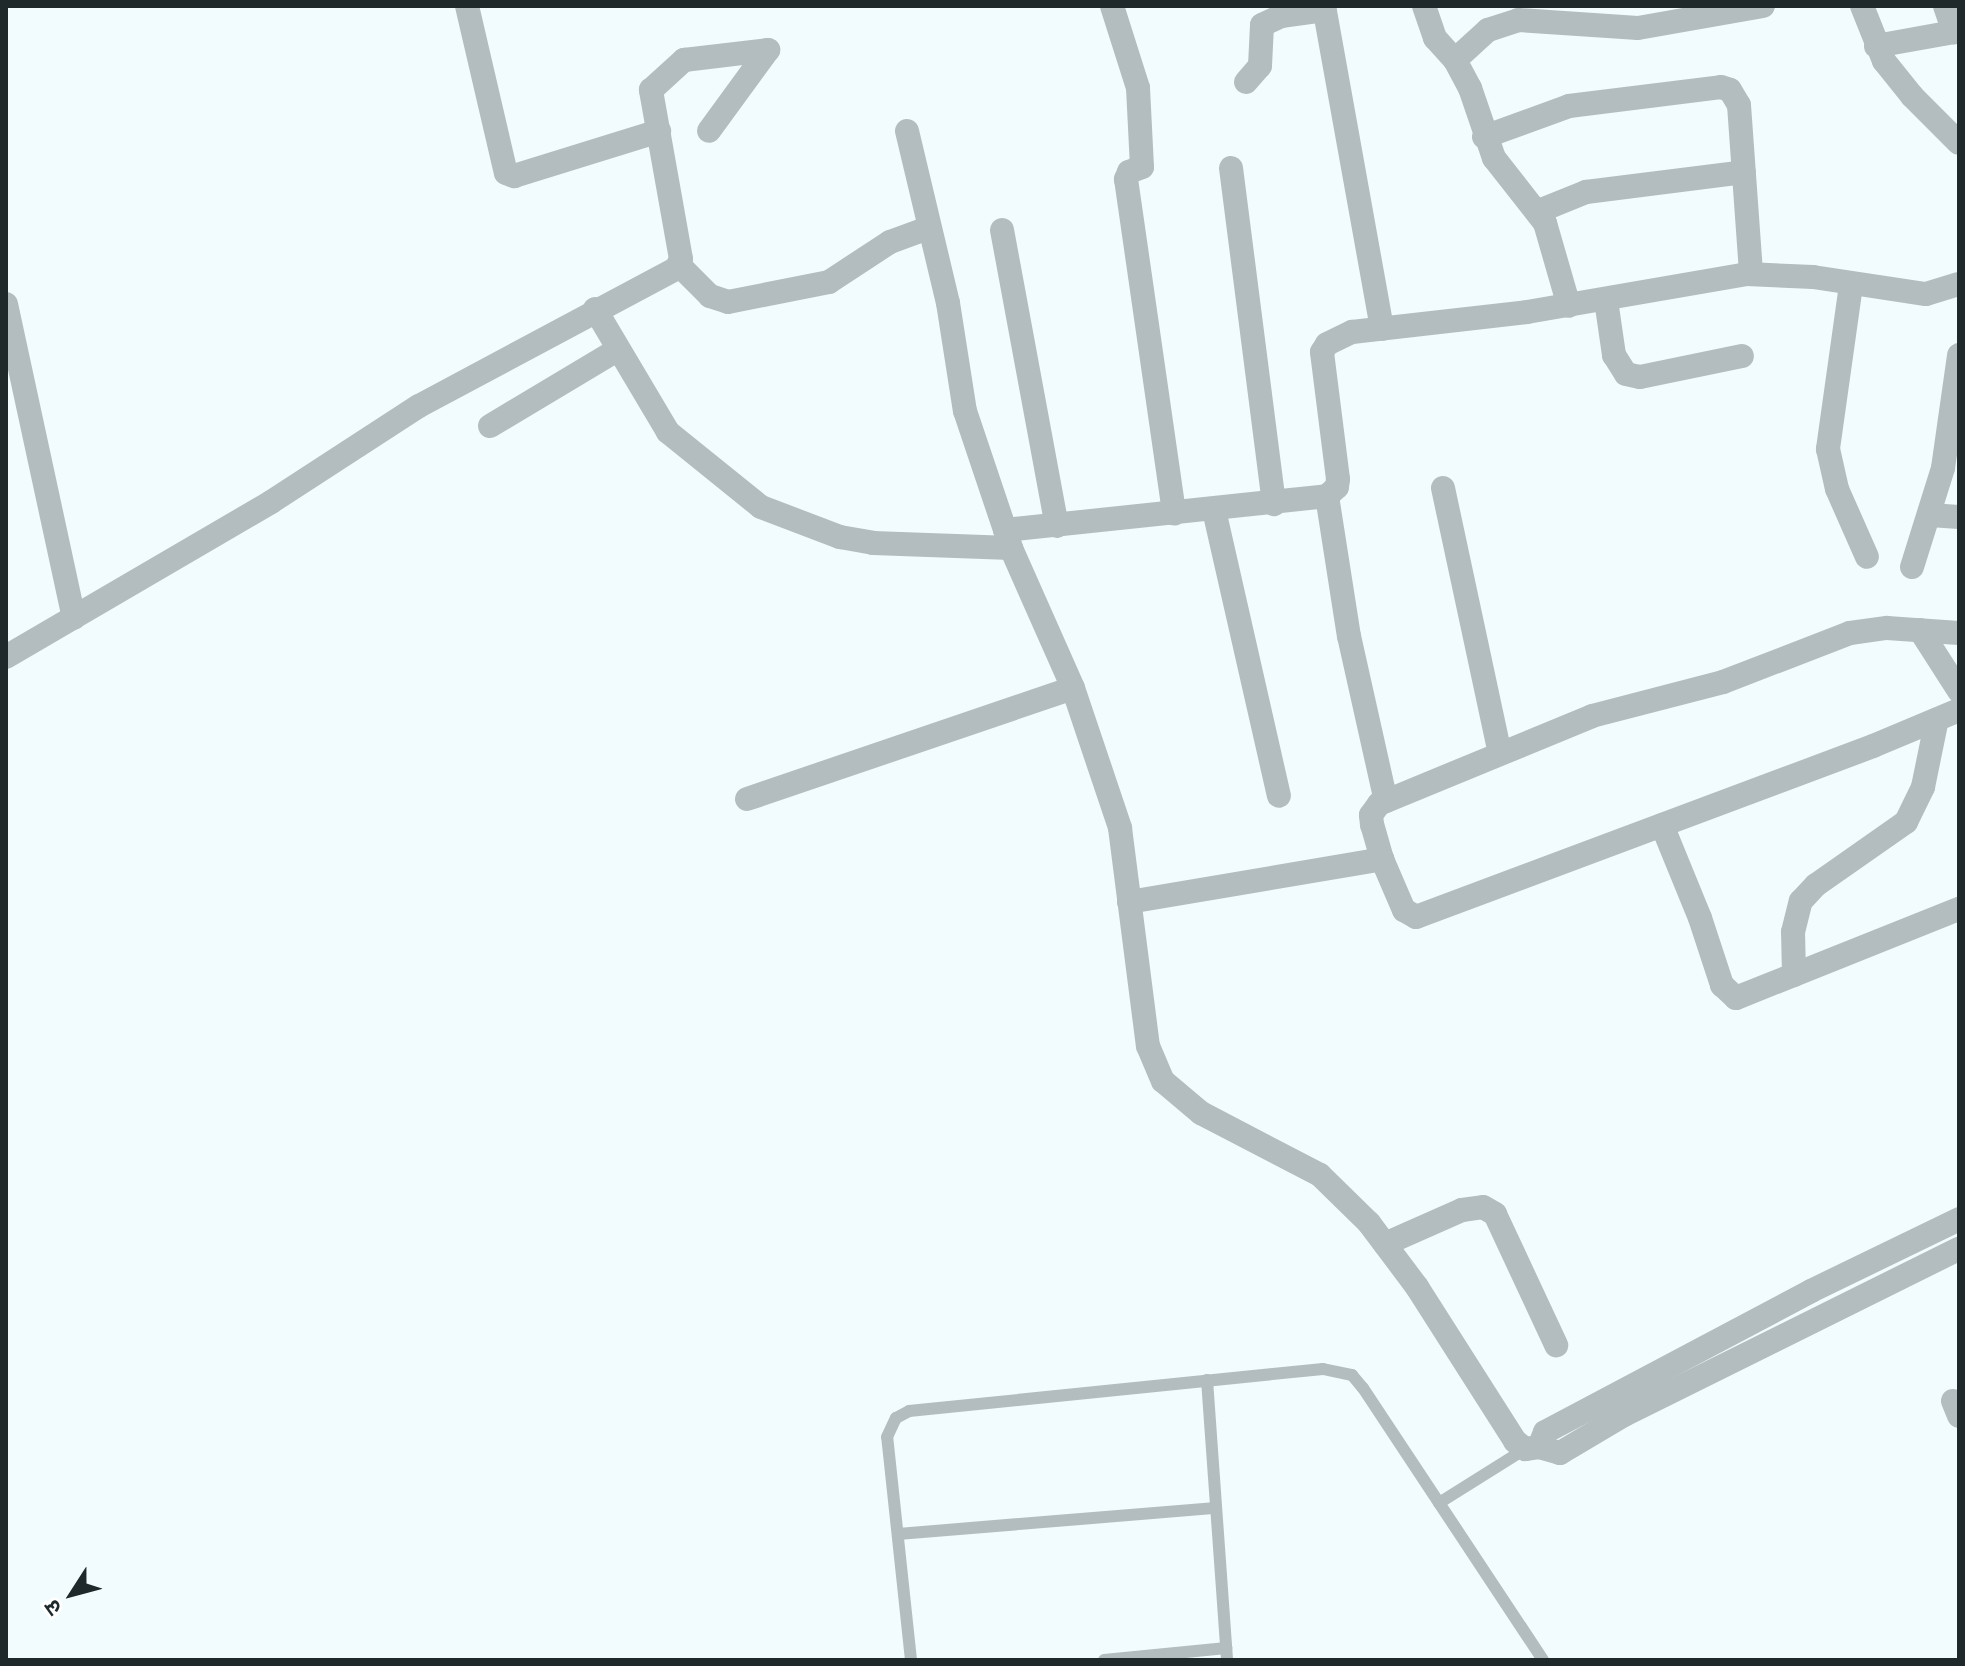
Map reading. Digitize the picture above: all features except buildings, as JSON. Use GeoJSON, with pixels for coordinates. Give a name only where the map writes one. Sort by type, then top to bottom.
{"type":"FeatureCollection","features":[{"type":"Feature","properties":{"kind":"street"},"geometry":{"type":"LineString","coordinates":[[467,6],[506,173],[514,176],[659,131]]}},
{"type":"Feature","properties":{"kind":"street"},"geometry":{"type":"LineString","coordinates":[[1112,6],[1138,88],[1142,167],[1129,172],[1126,179],[1174,514]]}},
{"type":"Feature","properties":{"kind":"street"},"geometry":{"type":"LineString","coordinates":[[1424,6],[1435,38],[1455,60],[1470,88],[1484,137],[1501,170],[1539,211],[1569,306]]}},
{"type":"Feature","properties":{"kind":"street"},"geometry":{"type":"LineString","coordinates":[[1455,60],[1504,15],[1638,28],[1763,6]]}},
{"type":"Feature","properties":{"kind":"street"},"geometry":{"type":"LineString","coordinates":[[1862,6],[1876,46],[1898,80],[1959,143]]}},
{"type":"Feature","properties":{"kind":"street"},"geometry":{"type":"LineString","coordinates":[[1876,46],[1957,32],[1945,6]]}},
{"type":"Feature","properties":{"kind":"street"},"geometry":{"type":"LineString","coordinates":[[1246,82],[1260,66],[1262,25],[1281,16],[1325,8],[1382,329]]}},
{"type":"Feature","properties":{"kind":"street"},"geometry":{"type":"LineString","coordinates":[[6,657],[271,502],[419,406],[679,265],[681,259],[651,90],[684,60],[768,50],[709,131]]}},
{"type":"Feature","properties":{"kind":"street"},"geometry":{"type":"LineString","coordinates":[[1484,137],[1569,106],[1721,87],[1730,90],[1739,105],[1751,274]]}},
{"type":"Feature","properties":{"kind":"street"},"geometry":{"type":"LineString","coordinates":[[907,131],[948,303],[965,411],[1008,539],[1073,688],[1120,828],[1148,1046],[1163,1081],[1201,1113],[1320,1175],[1385,1244],[1417,1287],[1515,1441],[1532,1448],[1560,1453],[1651,1402],[1959,1249]]}},
{"type":"Feature","properties":{"kind":"street"},"geometry":{"type":"LineString","coordinates":[[1231,168],[1274,504]]}},
{"type":"Feature","properties":{"kind":"street"},"geometry":{"type":"LineString","coordinates":[[1539,211],[1586,192],[1744,172]]}},
{"type":"Feature","properties":{"kind":"street"},"geometry":{"type":"LineString","coordinates":[[679,265],[710,296],[728,302],[829,282],[890,242],[928,228]]}},
{"type":"Feature","properties":{"kind":"street"},"geometry":{"type":"LineString","coordinates":[[1002,230],[1057,526]]}},
{"type":"Feature","properties":{"kind":"street"},"geometry":{"type":"LineString","coordinates":[[595,309],[668,432],[761,507],[840,537],[873,543],[1008,539],[1057,526],[1327,496],[1337,487],[1338,479],[1322,352],[1336,338],[1382,329],[1569,306],[1751,274],[1813,277],[1926,294],[1959,284]]}},
{"type":"Feature","properties":{"kind":"street"},"geometry":{"type":"LineString","coordinates":[[1851,285],[1828,449],[1837,489],[1867,557]]}},
{"type":"Feature","properties":{"kind":"street"},"geometry":{"type":"LineString","coordinates":[[1606,300],[1614,355],[1626,374],[1640,377],[1742,356]]}},
{"type":"Feature","properties":{"kind":"street"},"geometry":{"type":"LineString","coordinates":[[6,304],[74,618]]}},
{"type":"Feature","properties":{"kind":"street"},"geometry":{"type":"LineString","coordinates":[[490,426],[617,350]]}},
{"type":"Feature","properties":{"kind":"street"},"geometry":{"type":"LineString","coordinates":[[1912,567],[1930,515],[1949,434],[1959,355]]}},
{"type":"Feature","properties":{"kind":"street"},"geometry":{"type":"LineString","coordinates":[[1443,488],[1500,753]]}},
{"type":"Feature","properties":{"kind":"street"},"geometry":{"type":"LineString","coordinates":[[1327,496],[1349,636],[1386,801]]}},
{"type":"Feature","properties":{"kind":"street"},"geometry":{"type":"LineString","coordinates":[[1214,510],[1279,796]]}},
{"type":"Feature","properties":{"kind":"street"},"geometry":{"type":"LineString","coordinates":[[1930,515],[1959,517]]}},
{"type":"Feature","properties":{"kind":"street"},"geometry":{"type":"LineString","coordinates":[[1948,715],[1416,917],[1404,910],[1382,859],[1371,815],[1386,801],[1592,716],[1753,673],[1850,633],[1887,628],[1959,633]]}},
{"type":"Feature","properties":{"kind":"street"},"geometry":{"type":"LineString","coordinates":[[1920,630],[1959,691]]}},
{"type":"Feature","properties":{"kind":"street"},"geometry":{"type":"LineString","coordinates":[[747,799],[1073,688]]}},
{"type":"Feature","properties":{"kind":"street"},"geometry":{"type":"LineString","coordinates":[[1794,975],[1793,932],[1801,901],[1816,885],[1906,822],[1923,787],[1948,715]]}},
{"type":"Feature","properties":{"kind":"street"},"geometry":{"type":"LineString","coordinates":[[1662,825],[1700,918],[1725,991],[1736,998],[1959,909]]}},
{"type":"Feature","properties":{"kind":"street"},"geometry":{"type":"LineString","coordinates":[[1129,902],[1382,859]]}},
{"type":"Feature","properties":{"kind":"street"},"geometry":{"type":"LineString","coordinates":[[1385,1244],[1462,1210],[1483,1207],[1495,1214],[1556,1345]]}},
{"type":"Feature","properties":{"kind":"street"},"geometry":{"type":"LineString","coordinates":[[1532,1448],[1545,1432],[1811,1291],[1959,1219]]}},
{"type":"Feature","properties":{"kind":"lane"},"geometry":{"type":"LineString","coordinates":[[911,1660],[887,1437],[896,1418],[909,1411],[1323,1369],[1352,1375],[1543,1660]]}},
{"type":"Feature","properties":{"kind":"lane"},"geometry":{"type":"LineString","coordinates":[[1104,1660],[1226,1654],[1207,1380]]}},
{"type":"Feature","properties":{"kind":"lane"},"geometry":{"type":"LineString","coordinates":[[1439,1503],[1532,1448]]}},
{"type":"Feature","properties":{"kind":"lane"},"geometry":{"type":"LineString","coordinates":[[898,1534],[1216,1508]]}}]}
